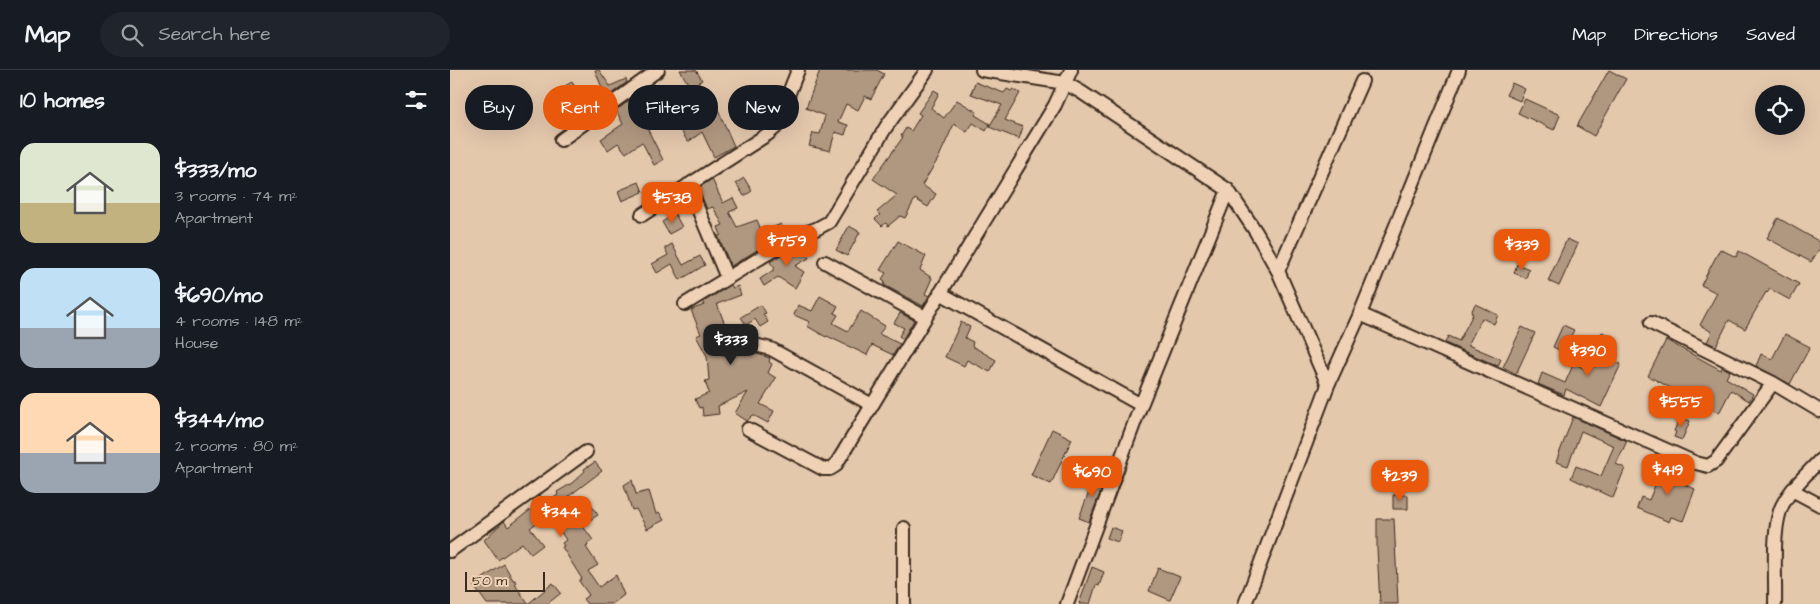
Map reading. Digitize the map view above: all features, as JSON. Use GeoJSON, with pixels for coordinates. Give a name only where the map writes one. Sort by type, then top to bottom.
{"type":"FeatureCollection","features":[{"type":"Feature","properties":{"kind":"street"},"geometry":{"type":"LineString","coordinates":[[561,140],[658,70]]}},
{"type":"Feature","properties":{"kind":"street"},"geometry":{"type":"LineString","coordinates":[[642,215],[768,134],[774,128],[798,70]]}},
{"type":"Feature","properties":{"kind":"street"},"geometry":{"type":"LineString","coordinates":[[685,304],[796,236],[829,222],[886,127],[927,70]]}},
{"type":"Feature","properties":{"kind":"street"},"geometry":{"type":"LineString","coordinates":[[982,70],[1065,83],[1228,190],[1256,232],[1278,271],[1328,385]]}},
{"type":"Feature","properties":{"kind":"street"},"geometry":{"type":"LineString","coordinates":[[748,429],[823,469],[830,469],[839,462],[924,317],[1055,105],[1071,70]]}},
{"type":"Feature","properties":{"kind":"street"},"geometry":{"type":"LineString","coordinates":[[1245,604],[1328,385],[1360,314],[1460,70]]}},
{"type":"Feature","properties":{"kind":"street"},"geometry":{"type":"LineString","coordinates":[[1278,271],[1362,81]]}},
{"type":"Feature","properties":{"kind":"street"},"geometry":{"type":"LineString","coordinates":[[688,185],[728,278]]}},
{"type":"Feature","properties":{"kind":"street"},"geometry":{"type":"LineString","coordinates":[[1067,604],[1142,405],[1228,190]]}},
{"type":"Feature","properties":{"kind":"street"},"geometry":{"type":"LineString","coordinates":[[825,262],[924,317]]}},
{"type":"Feature","properties":{"kind":"street"},"geometry":{"type":"LineString","coordinates":[[940,292],[1142,405]]}},
{"type":"Feature","properties":{"kind":"street"},"geometry":{"type":"LineString","coordinates":[[1360,314],[1696,464],[1708,466],[1716,461],[1773,383]]}},
{"type":"Feature","properties":{"kind":"street"},"geometry":{"type":"LineString","coordinates":[[1651,323],[1773,383],[1820,411]]}},
{"type":"Feature","properties":{"kind":"street"},"geometry":{"type":"LineString","coordinates":[[724,348],[747,343],[771,349],[872,405]]}},
{"type":"Feature","properties":{"kind":"street"},"geometry":{"type":"LineString","coordinates":[[450,551],[586,452]]}},
{"type":"Feature","properties":{"kind":"street"},"geometry":{"type":"LineString","coordinates":[[1775,604],[1777,524],[1782,506],[1792,490],[1820,460]]}},
{"type":"Feature","properties":{"kind":"street"},"geometry":{"type":"LineString","coordinates":[[1792,490],[1820,505]]}},
{"type":"Feature","properties":{"kind":"street"},"geometry":{"type":"LineString","coordinates":[[904,528],[904,604]]}},
{"type":"Feature","properties":{"kind":"building"},"geometry":{"type":"Polygon","coordinates":[[[595,70],[599,70],[609,85],[601,85],[595,70]]]}},
{"type":"Feature","properties":{"kind":"building"},"geometry":{"type":"Polygon","coordinates":[[[680,70],[696,70],[702,80],[693,85],[689,85],[680,70]]]}},
{"type":"Feature","properties":{"kind":"building"},"geometry":{"type":"Polygon","coordinates":[[[820,70],[877,70],[884,74],[871,99],[865,96],[858,110],[846,104],[838,122],[848,125],[845,135],[835,132],[830,151],[809,146],[813,133],[820,134],[825,116],[806,108],[820,70]]]}},
{"type":"Feature","properties":{"kind":"building"},"geometry":{"type":"Polygon","coordinates":[[[1609,70],[1626,79],[1594,136],[1577,126],[1609,70]]]}},
{"type":"Feature","properties":{"kind":"building"},"geometry":{"type":"Polygon","coordinates":[[[626,79],[627,82],[618,89],[618,85],[612,85],[626,79]]]}},
{"type":"Feature","properties":{"kind":"building"},"geometry":{"type":"Polygon","coordinates":[[[975,82],[1004,93],[1007,89],[1011,91],[1013,89],[1020,93],[1005,120],[1023,127],[1019,139],[989,127],[1002,105],[971,94],[975,82]]]}},
{"type":"Feature","properties":{"kind":"building"},"geometry":{"type":"Polygon","coordinates":[[[1512,83],[1525,89],[1520,101],[1506,95],[1512,83]]]}},
{"type":"Feature","properties":{"kind":"building"},"geometry":{"type":"Polygon","coordinates":[[[934,90],[939,93],[931,108],[944,118],[957,100],[977,112],[975,115],[990,124],[986,131],[973,123],[967,132],[954,124],[938,159],[922,185],[936,194],[928,207],[915,199],[905,218],[900,216],[888,226],[886,223],[882,226],[875,219],[880,215],[877,212],[897,195],[873,179],[903,137],[901,136],[906,128],[911,131],[921,115],[918,113],[934,90]]]}},
{"type":"Feature","properties":{"kind":"building"},"geometry":{"type":"Polygon","coordinates":[[[1525,99],[1560,115],[1554,130],[1518,113],[1525,99]]]}},
{"type":"Feature","properties":{"kind":"building"},"geometry":{"type":"Polygon","coordinates":[[[628,102],[628,130],[648,130],[663,160],[654,165],[642,142],[626,153],[618,143],[608,150],[601,139],[614,130],[618,130],[618,127],[623,124],[618,114],[618,109],[628,102]]]}},
{"type":"Feature","properties":{"kind":"building"},"geometry":{"type":"Polygon","coordinates":[[[718,110],[734,146],[714,157],[702,132],[688,142],[681,131],[718,130],[718,110]]]}},
{"type":"Feature","properties":{"kind":"building"},"geometry":{"type":"Polygon","coordinates":[[[744,178],[752,191],[744,196],[736,183],[744,178]]]}},
{"type":"Feature","properties":{"kind":"building"},"geometry":{"type":"Polygon","coordinates":[[[712,179],[723,203],[733,198],[738,208],[729,212],[737,227],[757,220],[762,232],[781,224],[785,233],[731,266],[718,236],[721,235],[718,227],[723,225],[713,207],[707,209],[698,188],[712,179]]]}},
{"type":"Feature","properties":{"kind":"building"},"geometry":{"type":"Polygon","coordinates":[[[639,182],[643,192],[622,201],[618,191],[639,182]]]}},
{"type":"Feature","properties":{"kind":"building"},"geometry":{"type":"Polygon","coordinates":[[[675,214],[682,227],[669,234],[662,222],[675,214]]]}},
{"type":"Feature","properties":{"kind":"building"},"geometry":{"type":"Polygon","coordinates":[[[1778,218],[1820,242],[1820,248],[1811,262],[1767,238],[1778,218]]]}},
{"type":"Feature","properties":{"kind":"building"},"geometry":{"type":"Polygon","coordinates":[[[849,226],[860,232],[847,256],[836,250],[849,226]]]}},
{"type":"Feature","properties":{"kind":"building"},"geometry":{"type":"Polygon","coordinates":[[[1567,239],[1578,244],[1559,286],[1548,281],[1567,239]]]}},
{"type":"Feature","properties":{"kind":"building"},"geometry":{"type":"Polygon","coordinates":[[[898,241],[926,256],[920,270],[932,278],[925,294],[929,296],[923,306],[884,285],[885,281],[882,279],[886,273],[880,270],[898,241]]]}},
{"type":"Feature","properties":{"kind":"building"},"geometry":{"type":"Polygon","coordinates":[[[799,243],[809,258],[795,266],[804,272],[795,288],[778,277],[764,286],[760,279],[775,269],[770,262],[799,243]]]}},
{"type":"Feature","properties":{"kind":"building"},"geometry":{"type":"Polygon","coordinates":[[[672,244],[683,265],[700,256],[705,265],[680,280],[672,264],[657,273],[652,264],[668,255],[665,248],[672,244]]]}},
{"type":"Feature","properties":{"kind":"building"},"geometry":{"type":"Polygon","coordinates":[[[1720,249],[1736,257],[1739,251],[1799,284],[1790,300],[1770,289],[1766,292],[1745,329],[1729,320],[1716,346],[1707,342],[1712,332],[1700,325],[1717,293],[1701,285],[1720,249]]]}},
{"type":"Feature","properties":{"kind":"building"},"geometry":{"type":"Polygon","coordinates":[[[1517,264],[1529,269],[1526,278],[1514,273],[1517,264]]]}},
{"type":"Feature","properties":{"kind":"building"},"geometry":{"type":"Polygon","coordinates":[[[731,285],[733,288],[738,286],[741,295],[717,304],[726,327],[712,332],[718,342],[716,349],[722,355],[747,351],[770,358],[769,362],[772,364],[768,373],[776,378],[760,404],[774,411],[768,423],[753,415],[747,421],[735,413],[748,392],[718,406],[719,414],[703,416],[702,407],[699,408],[695,399],[709,393],[705,381],[709,380],[707,356],[696,336],[701,334],[691,310],[704,305],[703,302],[731,285]]]}},
{"type":"Feature","properties":{"kind":"building"},"geometry":{"type":"Polygon","coordinates":[[[820,296],[838,306],[834,313],[838,315],[833,323],[848,331],[861,311],[885,326],[879,334],[900,344],[893,355],[872,345],[867,355],[826,337],[807,326],[810,322],[794,315],[798,305],[812,311],[820,296]]]}},
{"type":"Feature","properties":{"kind":"building"},"geometry":{"type":"Polygon","coordinates":[[[1475,304],[1498,315],[1494,324],[1482,318],[1468,345],[1501,359],[1498,366],[1445,343],[1448,336],[1459,341],[1473,314],[1471,313],[1475,304]]]}},
{"type":"Feature","properties":{"kind":"building"},"geometry":{"type":"Polygon","coordinates":[[[761,305],[766,313],[763,314],[768,322],[760,327],[755,319],[746,325],[741,317],[761,305]]]}},
{"type":"Feature","properties":{"kind":"building"},"geometry":{"type":"Polygon","coordinates":[[[900,313],[914,320],[903,339],[899,336],[904,328],[894,323],[900,313]]]}},
{"type":"Feature","properties":{"kind":"building"},"geometry":{"type":"Polygon","coordinates":[[[961,322],[970,327],[965,338],[973,342],[972,346],[996,360],[990,372],[967,360],[964,366],[945,357],[961,322]]]}},
{"type":"Feature","properties":{"kind":"building"},"geometry":{"type":"Polygon","coordinates":[[[1563,325],[1574,330],[1563,352],[1553,347],[1563,325]]]}},
{"type":"Feature","properties":{"kind":"building"},"geometry":{"type":"Polygon","coordinates":[[[1522,327],[1535,333],[1516,374],[1503,367],[1522,327]]]}},
{"type":"Feature","properties":{"kind":"building"},"geometry":{"type":"Polygon","coordinates":[[[1602,332],[1610,336],[1601,355],[1621,364],[1601,407],[1566,389],[1564,395],[1538,384],[1542,373],[1565,383],[1574,363],[1585,369],[1602,332]]]}},
{"type":"Feature","properties":{"kind":"building"},"geometry":{"type":"Polygon","coordinates":[[[1785,334],[1810,347],[1790,384],[1756,366],[1761,354],[1772,359],[1785,334]]]}},
{"type":"Feature","properties":{"kind":"building"},"geometry":{"type":"Polygon","coordinates":[[[1666,340],[1721,370],[1722,367],[1730,371],[1726,378],[1753,394],[1749,401],[1731,390],[1719,413],[1648,376],[1666,340]]]}},
{"type":"Feature","properties":{"kind":"building"},"geometry":{"type":"Polygon","coordinates":[[[1573,417],[1627,441],[1616,464],[1625,468],[1613,498],[1571,478],[1576,466],[1601,476],[1614,446],[1581,431],[1568,466],[1556,462],[1573,417]]]}},
{"type":"Feature","properties":{"kind":"building"},"geometry":{"type":"Polygon","coordinates":[[[1680,417],[1690,421],[1682,440],[1674,437],[1676,432],[1674,431],[1680,417]]]}},
{"type":"Feature","properties":{"kind":"building"},"geometry":{"type":"Polygon","coordinates":[[[1052,429],[1072,439],[1051,484],[1031,475],[1052,429]]]}},
{"type":"Feature","properties":{"kind":"building"},"geometry":{"type":"Polygon","coordinates":[[[1665,461],[1682,468],[1676,481],[1695,489],[1683,521],[1671,517],[1669,522],[1637,508],[1641,497],[1649,500],[1665,461]]]}},
{"type":"Feature","properties":{"kind":"building"},"geometry":{"type":"Polygon","coordinates":[[[595,462],[602,471],[569,496],[580,512],[591,505],[598,515],[582,525],[593,540],[586,547],[598,565],[588,571],[599,587],[616,575],[624,595],[612,604],[587,604],[583,599],[589,595],[579,581],[582,579],[562,547],[564,546],[562,543],[566,540],[554,521],[552,522],[547,515],[530,528],[543,545],[531,554],[522,543],[498,560],[484,540],[504,521],[508,527],[538,504],[540,507],[558,495],[557,492],[572,483],[585,471],[584,469],[595,462]]]}},
{"type":"Feature","properties":{"kind":"building"},"geometry":{"type":"Polygon","coordinates":[[[1093,475],[1105,480],[1089,522],[1079,518],[1093,475]]]}},
{"type":"Feature","properties":{"kind":"building"},"geometry":{"type":"Polygon","coordinates":[[[632,480],[636,494],[649,491],[656,514],[659,512],[664,520],[647,529],[636,509],[632,510],[624,485],[632,480]]]}},
{"type":"Feature","properties":{"kind":"building"},"geometry":{"type":"Polygon","coordinates":[[[1393,495],[1408,495],[1408,509],[1393,509],[1393,495]]]}},
{"type":"Feature","properties":{"kind":"building"},"geometry":{"type":"Polygon","coordinates":[[[1377,519],[1394,519],[1398,604],[1380,604],[1377,519]]]}},
{"type":"Feature","properties":{"kind":"building"},"geometry":{"type":"Polygon","coordinates":[[[1111,527],[1122,531],[1118,542],[1107,538],[1111,527]]]}},
{"type":"Feature","properties":{"kind":"building"},"geometry":{"type":"Polygon","coordinates":[[[504,564],[528,604],[487,604],[473,585],[504,564]]]}},
{"type":"Feature","properties":{"kind":"building"},"geometry":{"type":"Polygon","coordinates":[[[1092,567],[1104,572],[1099,586],[1096,585],[1090,604],[1079,604],[1092,567]]]}},
{"type":"Feature","properties":{"kind":"building"},"geometry":{"type":"Polygon","coordinates":[[[1158,568],[1180,577],[1170,600],[1149,591],[1158,568]]]}},
{"type":"Feature","properties":{"kind":"building"},"geometry":{"type":"Polygon","coordinates":[[[553,583],[561,593],[547,604],[528,604],[553,583]]]}}]}
